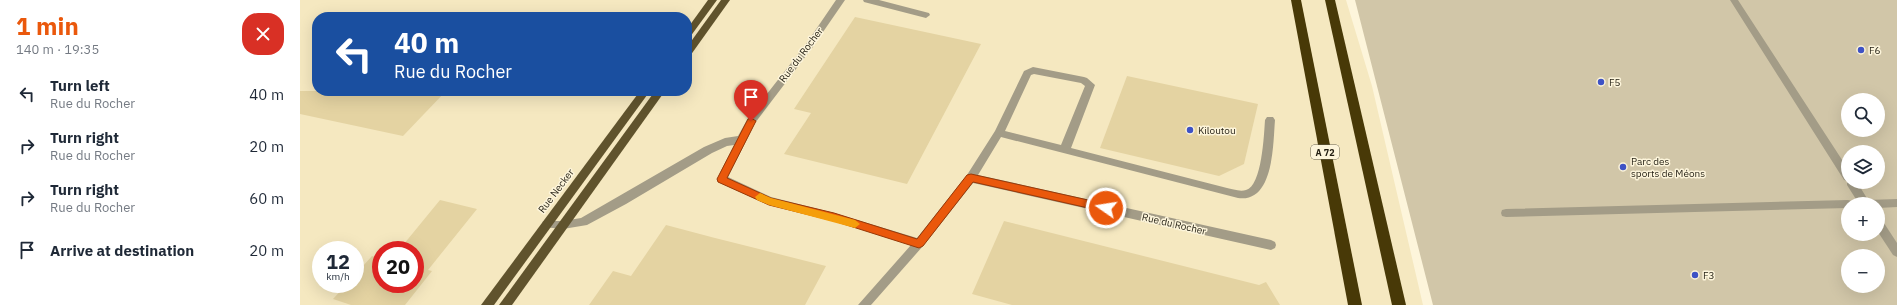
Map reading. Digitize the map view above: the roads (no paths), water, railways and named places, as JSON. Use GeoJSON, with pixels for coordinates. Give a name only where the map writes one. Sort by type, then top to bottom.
{"type":"FeatureCollection","features":[{"type":"Feature","properties":{"kind":"highway","name":"A 72"},"geometry":{"type":"LineString","coordinates":[[1296,0],[1355,305]]}},
{"type":"Feature","properties":{"kind":"highway"},"geometry":{"type":"LineString","coordinates":[[1330,0],[1399,305]]}},
{"type":"Feature","properties":{"kind":"main road"},"geometry":{"type":"LineString","coordinates":[[692,28],[713,0]]}},
{"type":"Feature","properties":{"kind":"main road"},"geometry":{"type":"LineString","coordinates":[[692,47],[726,0]]}},
{"type":"Feature","properties":{"kind":"main road","name":"Rue Necker"},"geometry":{"type":"LineString","coordinates":[[487,305],[641,96]]}},
{"type":"Feature","properties":{"kind":"main road"},"geometry":{"type":"LineString","coordinates":[[505,305],[656,96]]}},
{"type":"Feature","properties":{"kind":"lane","name":"Rue du Rocher"},"geometry":{"type":"LineString","coordinates":[[841,0],[809,46],[751,121],[722,179],[769,201],[834,217],[919,243]]}},
{"type":"Feature","properties":{"kind":"lane"},"geometry":{"type":"LineString","coordinates":[[867,0],[926,15]]}},
{"type":"Feature","properties":{"kind":"lane"},"geometry":{"type":"LineString","coordinates":[[1734,0],[1841,166]]}},
{"type":"Feature","properties":{"kind":"lane"},"geometry":{"type":"LineString","coordinates":[[864,305],[919,243],[971,178],[998,133],[1027,73],[1033,70],[1084,80],[1090,85],[1065,149]]}},
{"type":"Feature","properties":{"kind":"lane"},"geometry":{"type":"LineString","coordinates":[[998,133],[1065,149],[1227,192],[1248,194],[1258,188],[1264,169],[1270,120]]}},
{"type":"Feature","properties":{"kind":"lane"},"geometry":{"type":"LineString","coordinates":[[547,224],[563,225],[584,222],[708,150],[725,142],[742,140]]}},
{"type":"Feature","properties":{"kind":"lane","name":"Rue du Rocher"},"geometry":{"type":"LineString","coordinates":[[971,178],[1271,245]]}},
{"type":"Feature","properties":{"kind":"lane"},"geometry":{"type":"LineString","coordinates":[[1885,203],[1897,203]]}},
{"type":"Feature","properties":{"kind":"lane"},"geometry":{"type":"LineString","coordinates":[[1506,213],[1841,204]]}},
{"type":"Feature","properties":{"kind":"lane"},"geometry":{"type":"LineString","coordinates":[[1885,234],[1897,252]]}},
{"type":"Feature","properties":{"kind":"place","name":"F6"},"geometry":{"type":"Point","coordinates":[1861,50]}},
{"type":"Feature","properties":{"kind":"place","name":"F5"},"geometry":{"type":"Point","coordinates":[1601,82]}},
{"type":"Feature","properties":{"kind":"place","name":"Kiloutou"},"geometry":{"type":"Point","coordinates":[1190,130]}},
{"type":"Feature","properties":{"kind":"place","name":"Parc des sports de Méons"},"geometry":{"type":"Point","coordinates":[1623,167]}},
{"type":"Feature","properties":{"kind":"place","name":"F3"},"geometry":{"type":"Point","coordinates":[1695,275]}}]}
